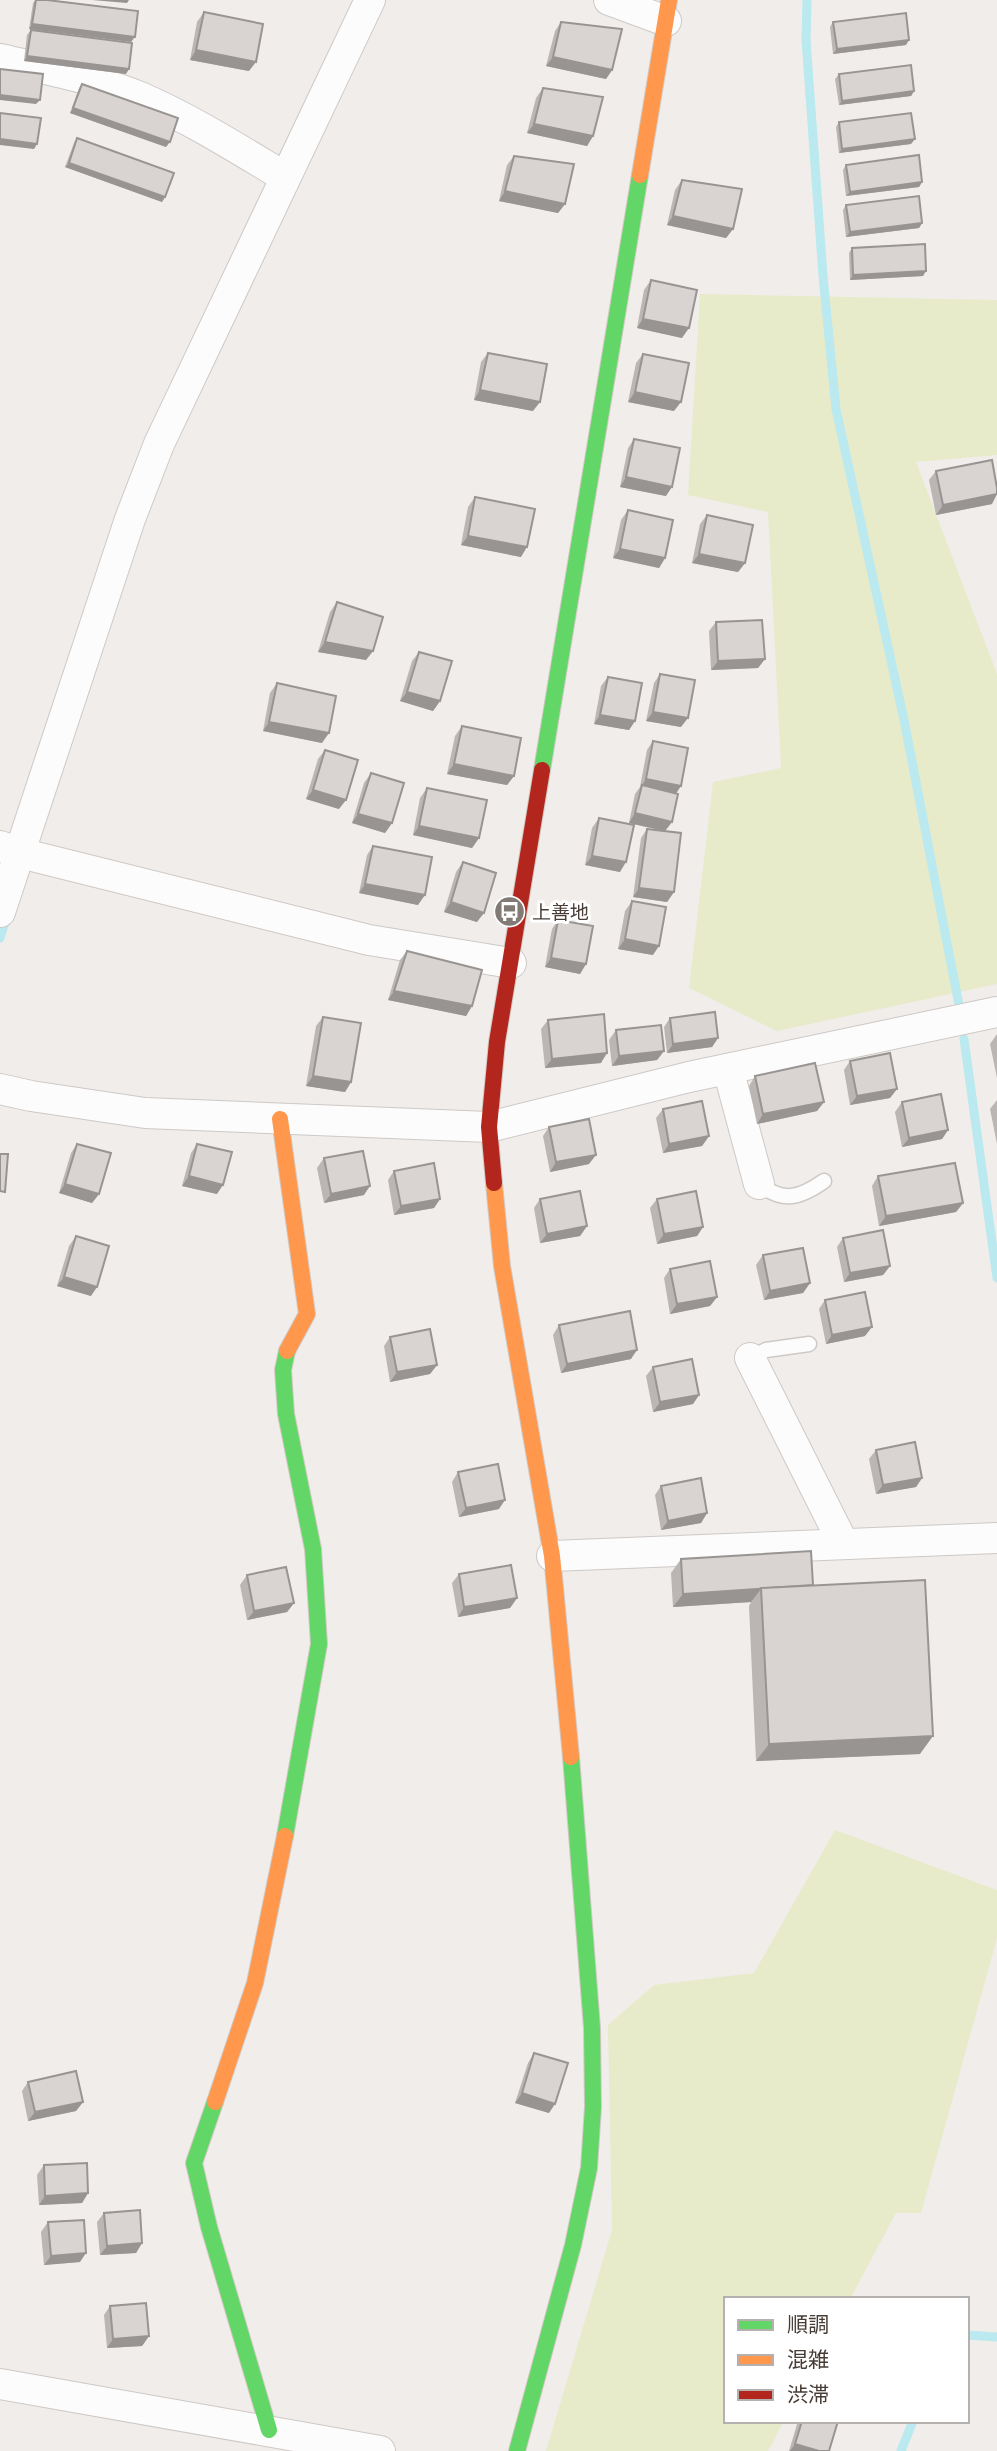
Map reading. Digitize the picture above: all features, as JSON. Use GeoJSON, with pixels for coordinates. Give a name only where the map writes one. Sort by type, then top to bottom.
{"type":"FeatureCollection","features":[{"type":"Feature","properties":{"kind":"street"},"geometry":{"type":"LineString","coordinates":[[0,912],[10,849],[159,444],[370,0]]}},
{"type":"Feature","properties":{"kind":"street"},"geometry":{"type":"LineString","coordinates":[[517,2451],[573,2245],[589,2168],[593,2107],[592,2028],[575,1800],[551,1556],[502,1266],[489,1126],[497,1042],[667,10],[609,0]]}},
{"type":"Feature","properties":{"kind":"street"},"geometry":{"type":"LineString","coordinates":[[0,59],[62,73],[137,96],[182,117],[285,177]]}},
{"type":"Feature","properties":{"kind":"street"},"geometry":{"type":"LineString","coordinates":[[10,849],[369,940],[511,964]]}},
{"type":"Feature","properties":{"kind":"street"},"geometry":{"type":"LineString","coordinates":[[0,1089],[145,1113],[489,1126],[729,1069],[997,1012]]}},
{"type":"Feature","properties":{"kind":"street"},"geometry":{"type":"LineString","coordinates":[[729,1069],[759,1184]]}},
{"type":"Feature","properties":{"kind":"street"},"geometry":{"type":"LineString","coordinates":[[269,2431],[216,2251],[194,2163],[255,1983],[280,1865],[319,1644],[313,1549],[286,1414],[283,1370],[285,1355],[307,1314],[280,1119]]}},
{"type":"Feature","properties":{"kind":"street"},"geometry":{"type":"LineString","coordinates":[[750,1358],[843,1543]]}},
{"type":"Feature","properties":{"kind":"street"},"geometry":{"type":"LineString","coordinates":[[551,1556],[997,1538]]}},
{"type":"Feature","properties":{"kind":"street"},"geometry":{"type":"LineString","coordinates":[[0,2384],[380,2451]]}},
{"type":"Feature","properties":{"kind":"lane"},"geometry":{"type":"LineString","coordinates":[[759,1184],[782,1197],[805,1194],[824,1181]]}},
{"type":"Feature","properties":{"kind":"lane"},"geometry":{"type":"LineString","coordinates":[[750,1358],[766,1349],[808,1344]]}},
{"type":"Feature","properties":{"kind":"green space"},"geometry":{"type":"Polygon","coordinates":[[[700,294],[997,300],[997,455],[916,462],[997,674],[997,984],[777,1031],[689,988],[713,782],[781,768],[768,512],[688,495],[700,294]]]}},
{"type":"Feature","properties":{"kind":"green space"},"geometry":{"type":"Polygon","coordinates":[[[835,1830],[997,1890],[997,1938],[921,2213],[896,2213],[851,2297],[724,2297],[724,2423],[783,2423],[768,2451],[546,2451],[612,2230],[608,2025],[654,1985],[754,1973],[835,1830]]]}},
{"type":"Feature","properties":{"kind":"building"},"geometry":{"type":"Polygon","coordinates":[[[36,0],[138,11],[135,37],[32,24],[36,0]]]}},
{"type":"Feature","properties":{"kind":"building"},"geometry":{"type":"Polygon","coordinates":[[[204,12],[263,24],[256,62],[196,50],[204,12]]]}},
{"type":"Feature","properties":{"kind":"building"},"geometry":{"type":"Polygon","coordinates":[[[906,13],[909,40],[837,49],[833,22],[906,13]]]}},
{"type":"Feature","properties":{"kind":"building"},"geometry":{"type":"Polygon","coordinates":[[[561,22],[622,29],[612,70],[553,57],[561,22]]]}},
{"type":"Feature","properties":{"kind":"building"},"geometry":{"type":"Polygon","coordinates":[[[31,30],[132,43],[129,69],[27,56],[31,30]]]}},
{"type":"Feature","properties":{"kind":"building"},"geometry":{"type":"Polygon","coordinates":[[[911,65],[914,91],[842,101],[839,74],[911,65]]]}},
{"type":"Feature","properties":{"kind":"building"},"geometry":{"type":"Polygon","coordinates":[[[0,69],[43,74],[40,100],[0,95],[0,69]]]}},
{"type":"Feature","properties":{"kind":"building"},"geometry":{"type":"Polygon","coordinates":[[[82,84],[178,118],[170,142],[73,108],[82,84]]]}},
{"type":"Feature","properties":{"kind":"building"},"geometry":{"type":"Polygon","coordinates":[[[543,88],[603,97],[593,136],[534,124],[543,88]]]}},
{"type":"Feature","properties":{"kind":"building"},"geometry":{"type":"Polygon","coordinates":[[[0,113],[41,118],[37,144],[0,139],[0,113]]]}},
{"type":"Feature","properties":{"kind":"building"},"geometry":{"type":"Polygon","coordinates":[[[911,113],[915,139],[842,149],[839,122],[911,113]]]}},
{"type":"Feature","properties":{"kind":"building"},"geometry":{"type":"Polygon","coordinates":[[[77,138],[174,173],[165,197],[69,163],[77,138]]]}},
{"type":"Feature","properties":{"kind":"building"},"geometry":{"type":"Polygon","coordinates":[[[919,155],[922,182],[850,192],[846,165],[919,155]]]}},
{"type":"Feature","properties":{"kind":"building"},"geometry":{"type":"Polygon","coordinates":[[[514,156],[574,164],[565,204],[505,191],[514,156]]]}},
{"type":"Feature","properties":{"kind":"building"},"geometry":{"type":"Polygon","coordinates":[[[682,180],[742,189],[733,229],[673,216],[682,180]]]}},
{"type":"Feature","properties":{"kind":"building"},"geometry":{"type":"Polygon","coordinates":[[[919,196],[922,223],[850,232],[846,205],[919,196]]]}},
{"type":"Feature","properties":{"kind":"building"},"geometry":{"type":"Polygon","coordinates":[[[925,244],[926,271],[853,275],[852,248],[925,244]]]}},
{"type":"Feature","properties":{"kind":"building"},"geometry":{"type":"Polygon","coordinates":[[[651,280],[697,290],[689,328],[643,319],[651,280]]]}},
{"type":"Feature","properties":{"kind":"building"},"geometry":{"type":"Polygon","coordinates":[[[488,353],[547,364],[540,402],[480,390],[488,353]]]}},
{"type":"Feature","properties":{"kind":"building"},"geometry":{"type":"Polygon","coordinates":[[[643,354],[689,363],[681,402],[635,392],[643,354]]]}},
{"type":"Feature","properties":{"kind":"building"},"geometry":{"type":"Polygon","coordinates":[[[634,439],[680,448],[672,487],[626,477],[634,439]]]}},
{"type":"Feature","properties":{"kind":"building"},"geometry":{"type":"Polygon","coordinates":[[[992,460],[997,494],[943,505],[936,471],[992,460]]]}},
{"type":"Feature","properties":{"kind":"building"},"geometry":{"type":"Polygon","coordinates":[[[475,497],[535,509],[527,547],[468,536],[475,497]]]}},
{"type":"Feature","properties":{"kind":"building"},"geometry":{"type":"Polygon","coordinates":[[[628,510],[673,520],[665,558],[620,549],[628,510]]]}},
{"type":"Feature","properties":{"kind":"building"},"geometry":{"type":"Polygon","coordinates":[[[707,515],[753,525],[745,563],[699,554],[707,515]]]}},
{"type":"Feature","properties":{"kind":"building"},"geometry":{"type":"Polygon","coordinates":[[[337,602],[383,617],[373,651],[325,642],[337,602]]]}},
{"type":"Feature","properties":{"kind":"building"},"geometry":{"type":"Polygon","coordinates":[[[762,620],[765,659],[718,661],[716,622],[762,620]]]}},
{"type":"Feature","properties":{"kind":"building"},"geometry":{"type":"Polygon","coordinates":[[[419,652],[452,661],[440,701],[407,692],[419,652]]]}},
{"type":"Feature","properties":{"kind":"building"},"geometry":{"type":"Polygon","coordinates":[[[660,674],[695,680],[688,718],[653,712],[660,674]]]}},
{"type":"Feature","properties":{"kind":"building"},"geometry":{"type":"Polygon","coordinates":[[[608,677],[642,683],[635,721],[600,715],[608,677]]]}},
{"type":"Feature","properties":{"kind":"building"},"geometry":{"type":"Polygon","coordinates":[[[277,683],[336,696],[329,733],[269,722],[277,683]]]}},
{"type":"Feature","properties":{"kind":"building"},"geometry":{"type":"Polygon","coordinates":[[[462,726],[521,738],[514,776],[454,764],[462,726]]]}},
{"type":"Feature","properties":{"kind":"building"},"geometry":{"type":"Polygon","coordinates":[[[653,741],[688,748],[681,786],[646,779],[653,741]]]}},
{"type":"Feature","properties":{"kind":"building"},"geometry":{"type":"Polygon","coordinates":[[[325,750],[358,760],[346,800],[313,790],[325,750]]]}},
{"type":"Feature","properties":{"kind":"building"},"geometry":{"type":"Polygon","coordinates":[[[371,773],[404,783],[392,823],[358,814],[371,773]]]}},
{"type":"Feature","properties":{"kind":"building"},"geometry":{"type":"Polygon","coordinates":[[[642,785],[678,794],[672,822],[635,813],[642,785]]]}},
{"type":"Feature","properties":{"kind":"building"},"geometry":{"type":"Polygon","coordinates":[[[427,788],[487,800],[479,838],[419,826],[427,788]]]}},
{"type":"Feature","properties":{"kind":"building"},"geometry":{"type":"Polygon","coordinates":[[[599,818],[634,825],[626,862],[592,856],[599,818]]]}},
{"type":"Feature","properties":{"kind":"building"},"geometry":{"type":"Polygon","coordinates":[[[647,829],[681,833],[674,892],[639,888],[647,829]]]}},
{"type":"Feature","properties":{"kind":"building"},"geometry":{"type":"Polygon","coordinates":[[[373,846],[432,857],[425,895],[365,884],[373,846]]]}},
{"type":"Feature","properties":{"kind":"building"},"geometry":{"type":"Polygon","coordinates":[[[463,862],[496,873],[484,913],[451,902],[463,862]]]}},
{"type":"Feature","properties":{"kind":"building"},"geometry":{"type":"Polygon","coordinates":[[[632,901],[666,907],[659,946],[625,939],[632,901]]]}},
{"type":"Feature","properties":{"kind":"building"},"geometry":{"type":"Polygon","coordinates":[[[558,920],[593,926],[586,964],[551,958],[558,920]]]}},
{"type":"Feature","properties":{"kind":"building"},"geometry":{"type":"Polygon","coordinates":[[[407,951],[482,970],[472,1006],[394,991],[407,951]]]}},
{"type":"Feature","properties":{"kind":"building"},"geometry":{"type":"Polygon","coordinates":[[[715,1012],[718,1038],[673,1044],[670,1018],[715,1012]]]}},
{"type":"Feature","properties":{"kind":"building"},"geometry":{"type":"Polygon","coordinates":[[[604,1014],[607,1053],[552,1059],[548,1020],[604,1014]]]}},
{"type":"Feature","properties":{"kind":"building"},"geometry":{"type":"Polygon","coordinates":[[[323,1017],[361,1023],[351,1082],[313,1076],[323,1017]]]}},
{"type":"Feature","properties":{"kind":"building"},"geometry":{"type":"Polygon","coordinates":[[[661,1025],[664,1051],[619,1056],[616,1030],[661,1025]]]}},
{"type":"Feature","properties":{"kind":"building"},"geometry":{"type":"Polygon","coordinates":[[[890,1053],[897,1089],[857,1096],[850,1061],[890,1053]]]}},
{"type":"Feature","properties":{"kind":"building"},"geometry":{"type":"Polygon","coordinates":[[[815,1063],[824,1102],[763,1114],[755,1076],[815,1063]]]}},
{"type":"Feature","properties":{"kind":"building"},"geometry":{"type":"Polygon","coordinates":[[[941,1094],[948,1130],[909,1138],[902,1102],[941,1094]]]}},
{"type":"Feature","properties":{"kind":"building"},"geometry":{"type":"Polygon","coordinates":[[[702,1101],[709,1136],[669,1144],[663,1109],[702,1101]]]}},
{"type":"Feature","properties":{"kind":"building"},"geometry":{"type":"Polygon","coordinates":[[[589,1119],[596,1155],[556,1162],[549,1127],[589,1119]]]}},
{"type":"Feature","properties":{"kind":"building"},"geometry":{"type":"Polygon","coordinates":[[[77,1144],[111,1153],[99,1194],[65,1184],[77,1144]]]}},
{"type":"Feature","properties":{"kind":"building"},"geometry":{"type":"Polygon","coordinates":[[[197,1144],[232,1152],[223,1185],[189,1176],[197,1144]]]}},
{"type":"Feature","properties":{"kind":"building"},"geometry":{"type":"Polygon","coordinates":[[[363,1151],[370,1186],[331,1194],[324,1158],[363,1151]]]}},
{"type":"Feature","properties":{"kind":"building"},"geometry":{"type":"Polygon","coordinates":[[[0,1154],[8,1154],[5,1192],[0,1191],[0,1154]]]}},
{"type":"Feature","properties":{"kind":"building"},"geometry":{"type":"Polygon","coordinates":[[[434,1163],[440,1199],[401,1206],[394,1171],[434,1163]]]}},
{"type":"Feature","properties":{"kind":"building"},"geometry":{"type":"Polygon","coordinates":[[[955,1163],[963,1203],[886,1216],[878,1176],[955,1163]]]}},
{"type":"Feature","properties":{"kind":"building"},"geometry":{"type":"Polygon","coordinates":[[[580,1191],[587,1226],[547,1234],[540,1199],[580,1191]]]}},
{"type":"Feature","properties":{"kind":"building"},"geometry":{"type":"Polygon","coordinates":[[[696,1191],[703,1227],[664,1234],[657,1199],[696,1191]]]}},
{"type":"Feature","properties":{"kind":"building"},"geometry":{"type":"Polygon","coordinates":[[[883,1230],[890,1266],[850,1273],[843,1238],[883,1230]]]}},
{"type":"Feature","properties":{"kind":"building"},"geometry":{"type":"Polygon","coordinates":[[[76,1236],[109,1246],[97,1287],[64,1277],[76,1236]]]}},
{"type":"Feature","properties":{"kind":"building"},"geometry":{"type":"Polygon","coordinates":[[[803,1248],[810,1283],[770,1291],[763,1255],[803,1248]]]}},
{"type":"Feature","properties":{"kind":"building"},"geometry":{"type":"Polygon","coordinates":[[[710,1261],[717,1297],[677,1304],[670,1269],[710,1261]]]}},
{"type":"Feature","properties":{"kind":"building"},"geometry":{"type":"Polygon","coordinates":[[[865,1292],[872,1327],[832,1335],[825,1300],[865,1292]]]}},
{"type":"Feature","properties":{"kind":"building"},"geometry":{"type":"Polygon","coordinates":[[[630,1311],[637,1350],[567,1364],[559,1325],[630,1311]]]}},
{"type":"Feature","properties":{"kind":"building"},"geometry":{"type":"Polygon","coordinates":[[[430,1329],[437,1365],[397,1372],[390,1337],[430,1329]]]}},
{"type":"Feature","properties":{"kind":"building"},"geometry":{"type":"Polygon","coordinates":[[[692,1359],[699,1395],[660,1402],[653,1367],[692,1359]]]}},
{"type":"Feature","properties":{"kind":"building"},"geometry":{"type":"Polygon","coordinates":[[[915,1442],[922,1478],[883,1485],[876,1450],[915,1442]]]}},
{"type":"Feature","properties":{"kind":"building"},"geometry":{"type":"Polygon","coordinates":[[[498,1464],[505,1500],[466,1508],[458,1472],[498,1464]]]}},
{"type":"Feature","properties":{"kind":"building"},"geometry":{"type":"Polygon","coordinates":[[[701,1478],[707,1513],[668,1521],[661,1486],[701,1478]]]}},
{"type":"Feature","properties":{"kind":"building"},"geometry":{"type":"Polygon","coordinates":[[[811,1551],[813,1585],[683,1594],[681,1559],[811,1551]]]}},
{"type":"Feature","properties":{"kind":"building"},"geometry":{"type":"Polygon","coordinates":[[[511,1565],[517,1598],[464,1607],[459,1574],[511,1565]]]}},
{"type":"Feature","properties":{"kind":"building"},"geometry":{"type":"Polygon","coordinates":[[[286,1567],[294,1603],[254,1611],[247,1575],[286,1567]]]}},
{"type":"Feature","properties":{"kind":"building"},"geometry":{"type":"Polygon","coordinates":[[[925,1580],[933,1736],[769,1744],[761,1588],[925,1580]]]}},
{"type":"Feature","properties":{"kind":"building"},"geometry":{"type":"Polygon","coordinates":[[[534,2053],[568,2063],[555,2104],[522,2093],[534,2053]]]}},
{"type":"Feature","properties":{"kind":"building"},"geometry":{"type":"Polygon","coordinates":[[[76,2071],[83,2102],[35,2112],[28,2082],[76,2071]]]}},
{"type":"Feature","properties":{"kind":"building"},"geometry":{"type":"Polygon","coordinates":[[[87,2163],[88,2193],[45,2196],[44,2165],[87,2163]]]}},
{"type":"Feature","properties":{"kind":"building"},"geometry":{"type":"Polygon","coordinates":[[[140,2210],[142,2243],[107,2246],[104,2213],[140,2210]]]}},
{"type":"Feature","properties":{"kind":"building"},"geometry":{"type":"Polygon","coordinates":[[[84,2220],[86,2253],[51,2256],[48,2222],[84,2220]]]}},
{"type":"Feature","properties":{"kind":"building"},"geometry":{"type":"Polygon","coordinates":[[[146,2303],[149,2336],[113,2339],[110,2306],[146,2303]]]}},
{"type":"Feature","properties":{"kind":"building"},"geometry":{"type":"Polygon","coordinates":[[[801,2423],[837,2423],[829,2451],[795,2444],[801,2423]]]}},
{"type":"Feature","properties":{"kind":"waterway"},"geometry":{"type":"LineString","coordinates":[[807,0],[806,40],[823,276],[836,409],[904,720],[959,1005]]}},
{"type":"Feature","properties":{"kind":"waterway"},"geometry":{"type":"LineString","coordinates":[[0,938],[7,916]]}},
{"type":"Feature","properties":{"kind":"waterway"},"geometry":{"type":"LineString","coordinates":[[964,1039],[997,1278]]}},
{"type":"Feature","properties":{"kind":"waterway"},"geometry":{"type":"LineString","coordinates":[[969,2335],[997,2337]]}},
{"type":"Feature","properties":{"kind":"waterway"},"geometry":{"type":"LineString","coordinates":[[901,2451],[912,2423]]}},
{"type":"Feature","properties":{"kind":"traffic: fast"},"geometry":{"type":"LineString","coordinates":[[542,770],[640,175]]}},
{"type":"Feature","properties":{"kind":"traffic: fast"},"geometry":{"type":"LineString","coordinates":[[285,1836],[319,1644],[313,1549],[286,1414],[283,1370],[287,1351]]}},
{"type":"Feature","properties":{"kind":"traffic: fast"},"geometry":{"type":"LineString","coordinates":[[517,2451],[573,2245],[589,2168],[593,2107],[592,2028],[571,1757]]}},
{"type":"Feature","properties":{"kind":"traffic: fast"},"geometry":{"type":"LineString","coordinates":[[215,2102],[194,2163],[209,2227],[269,2430]]}},
{"type":"Feature","properties":{"kind":"traffic: slow"},"geometry":{"type":"LineString","coordinates":[[640,175],[669,0]]}},
{"type":"Feature","properties":{"kind":"traffic: slow"},"geometry":{"type":"LineString","coordinates":[[280,1119],[307,1314],[287,1351]]}},
{"type":"Feature","properties":{"kind":"traffic: slow"},"geometry":{"type":"LineString","coordinates":[[494,1183],[502,1266],[552,1556],[571,1757]]}},
{"type":"Feature","properties":{"kind":"traffic: slow"},"geometry":{"type":"LineString","coordinates":[[215,2102],[255,1983],[285,1836]]}},
{"type":"Feature","properties":{"kind":"traffic: jam"},"geometry":{"type":"LineString","coordinates":[[494,1183],[489,1127],[497,1042],[542,770]]}},
{"type":"Feature","properties":{"kind":"place","name":"上善地"},"geometry":{"type":"Point","coordinates":[509,911]}}]}
